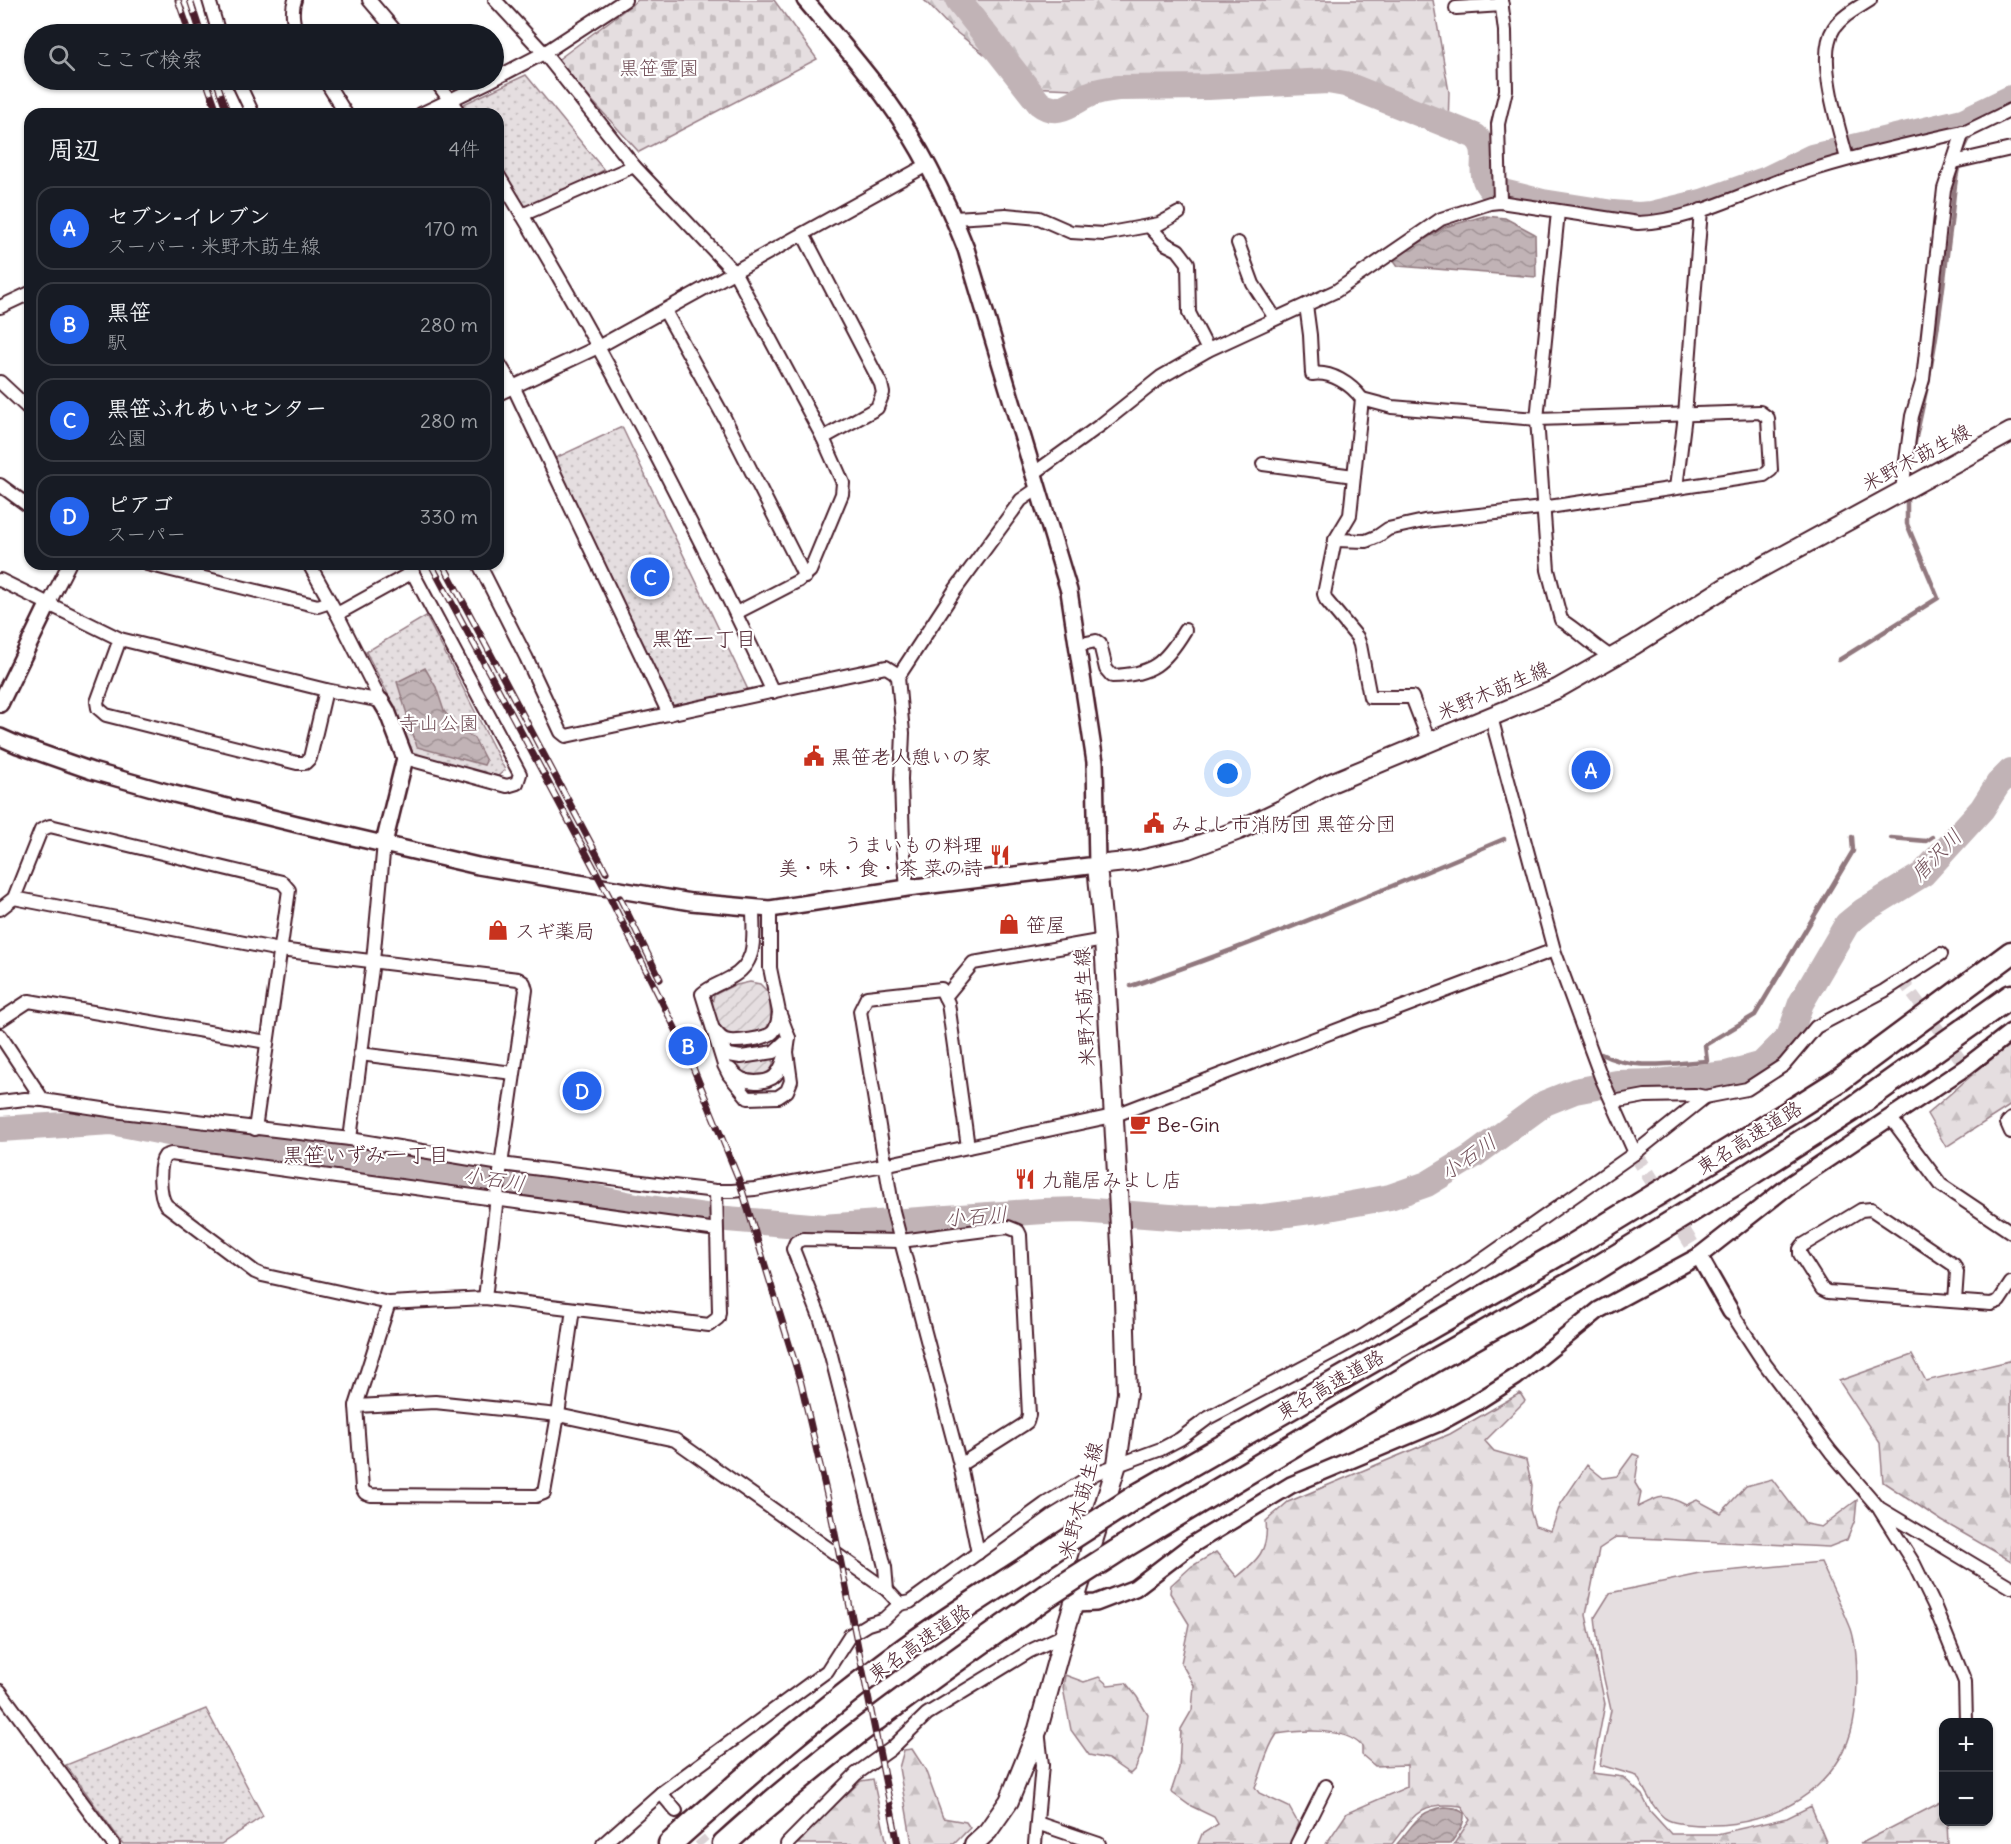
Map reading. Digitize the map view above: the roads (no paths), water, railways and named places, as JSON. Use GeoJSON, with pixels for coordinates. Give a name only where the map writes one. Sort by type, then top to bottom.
{"type":"FeatureCollection","features":[{"type":"Feature","properties":{"kind":"highway","name":"東名高速道路"},"geometry":{"type":"LineString","coordinates":[[670,1844],[822,1714],[906,1648],[1061,1545],[1140,1494],[1569,1248],[1742,1142],[1837,1082],[2011,953]]}},
{"type":"Feature","properties":{"kind":"highway","name":"東名高速道路"},"geometry":{"type":"LineString","coordinates":[[724,1844],[842,1744],[1047,1596],[1125,1546],[1432,1362],[1586,1275],[1741,1180],[1851,1110],[2011,996]]}},
{"type":"Feature","properties":{"kind":"main road","name":"米野木莇生線"},"geometry":{"type":"LineString","coordinates":[[974,1844],[988,1831],[1009,1801],[1038,1729],[1064,1635],[1117,1464],[1127,1393],[1104,940],[1097,865],[1135,861],[1188,849],[1229,834],[1331,783],[1557,689],[1634,645],[1726,586],[2011,432]]}},
{"type":"Feature","properties":{"kind":"street"},"geometry":{"type":"LineString","coordinates":[[209,0],[216,24]]}},
{"type":"Feature","properties":{"kind":"street"},"geometry":{"type":"LineString","coordinates":[[295,0],[293,5],[295,24]]}},
{"type":"Feature","properties":{"kind":"street"},"geometry":{"type":"LineString","coordinates":[[369,0],[389,24]]}},
{"type":"Feature","properties":{"kind":"street"},"geometry":{"type":"LineString","coordinates":[[495,0],[544,54],[634,166],[735,273],[823,438],[844,488],[810,571],[805,577],[736,613]]}},
{"type":"Feature","properties":{"kind":"street"},"geometry":{"type":"LineString","coordinates":[[0,737],[92,771],[147,787],[478,866],[691,902],[770,909],[907,888],[1097,865],[1095,762],[1069,591],[970,261],[954,218],[927,165],[891,105],[805,0]]}},
{"type":"Feature","properties":{"kind":"street"},"geometry":{"type":"LineString","coordinates":[[1847,159],[1829,85],[1827,45],[1833,30],[1842,18],[1870,0]]}},
{"type":"Feature","properties":{"kind":"street"},"geometry":{"type":"LineString","coordinates":[[504,74],[544,54],[619,2]]}},
{"type":"Feature","properties":{"kind":"street"},"geometry":{"type":"LineString","coordinates":[[1456,8],[1502,2],[1506,90],[1498,124],[1500,202]]}},
{"type":"Feature","properties":{"kind":"street"},"geometry":{"type":"LineString","coordinates":[[242,90],[250,108]]}},
{"type":"Feature","properties":{"kind":"street"},"geometry":{"type":"LineString","coordinates":[[331,90],[342,108]]}},
{"type":"Feature","properties":{"kind":"street"},"geometry":{"type":"LineString","coordinates":[[444,90],[457,108]]}},
{"type":"Feature","properties":{"kind":"street"},"geometry":{"type":"LineString","coordinates":[[434,108],[472,90]]}},
{"type":"Feature","properties":{"kind":"street"},"geometry":{"type":"LineString","coordinates":[[898,678],[955,590],[1035,482],[1161,377],[1208,350],[1336,291],[1441,219],[1490,203],[1500,202],[1638,224],[1659,223],[1847,159],[1966,132],[2011,110]]}},
{"type":"Feature","properties":{"kind":"street"},"geometry":{"type":"LineString","coordinates":[[1902,490],[1912,416],[1923,379],[1944,189],[1963,132]]}},
{"type":"Feature","properties":{"kind":"street"},"geometry":{"type":"LineString","coordinates":[[1954,162],[2011,149]]}},
{"type":"Feature","properties":{"kind":"street"},"geometry":{"type":"LineString","coordinates":[[504,391],[598,347],[927,165]]}},
{"type":"Feature","properties":{"kind":"street"},"geometry":{"type":"LineString","coordinates":[[522,215],[634,166]]}},
{"type":"Feature","properties":{"kind":"street"},"geometry":{"type":"LineString","coordinates":[[504,185],[598,347],[669,480],[773,692]]}},
{"type":"Feature","properties":{"kind":"street"},"geometry":{"type":"LineString","coordinates":[[1676,488],[1685,415],[1701,210]]}},
{"type":"Feature","properties":{"kind":"street"},"geometry":{"type":"LineString","coordinates":[[1558,212],[1537,419],[1548,570],[1561,620],[1578,630],[1611,657]]}},
{"type":"Feature","properties":{"kind":"street"},"geometry":{"type":"LineString","coordinates":[[954,218],[1006,215],[1039,218],[1071,232],[1085,235],[1104,234],[1158,224],[1179,213]]}},
{"type":"Feature","properties":{"kind":"street"},"geometry":{"type":"LineString","coordinates":[[1149,226],[1167,244],[1178,250],[1188,262],[1189,313],[1208,350]]}},
{"type":"Feature","properties":{"kind":"street"},"geometry":{"type":"LineString","coordinates":[[803,234],[881,384],[883,393],[877,408],[823,438]]}},
{"type":"Feature","properties":{"kind":"street"},"geometry":{"type":"LineString","coordinates":[[1238,243],[1253,284],[1275,318]]}},
{"type":"Feature","properties":{"kind":"street"},"geometry":{"type":"LineString","coordinates":[[0,307],[24,298]]}},
{"type":"Feature","properties":{"kind":"street"},"geometry":{"type":"LineString","coordinates":[[1306,304],[1312,374],[1321,372],[1341,380],[1355,390],[1362,399],[1392,407],[1537,419],[1760,412],[1768,418],[1771,470],[1764,475],[1542,508],[1424,521],[1388,529],[1366,541],[1335,540]]}},
{"type":"Feature","properties":{"kind":"street"},"geometry":{"type":"LineString","coordinates":[[665,311],[725,419],[805,577]]}},
{"type":"Feature","properties":{"kind":"street"},"geometry":{"type":"LineString","coordinates":[[504,372],[513,386],[669,714]]}},
{"type":"Feature","properties":{"kind":"street"},"geometry":{"type":"LineString","coordinates":[[0,382],[24,404]]}},
{"type":"Feature","properties":{"kind":"street"},"geometry":{"type":"LineString","coordinates":[[1362,399],[1350,515],[1335,540],[1324,594],[1326,600],[1357,637],[1370,697],[1412,697],[1429,741]]}},
{"type":"Feature","properties":{"kind":"street"},"geometry":{"type":"LineString","coordinates":[[1263,464],[1354,476]]}},
{"type":"Feature","properties":{"kind":"street"},"geometry":{"type":"LineString","coordinates":[[0,485],[24,503]]}},
{"type":"Feature","properties":{"kind":"street"},"geometry":{"type":"LineString","coordinates":[[0,704],[66,570]]}},
{"type":"Feature","properties":{"kind":"street"},"geometry":{"type":"LineString","coordinates":[[171,570],[318,606],[330,602]]}},
{"type":"Feature","properties":{"kind":"street"},"geometry":{"type":"LineString","coordinates":[[312,570],[387,711],[405,758],[384,843],[373,961],[350,1139]]}},
{"type":"Feature","properties":{"kind":"street"},"geometry":{"type":"LineString","coordinates":[[337,614],[407,570]]}},
{"type":"Feature","properties":{"kind":"street"},"geometry":{"type":"LineString","coordinates":[[405,758],[507,786],[517,783],[520,774],[411,570]]}},
{"type":"Feature","properties":{"kind":"street"},"geometry":{"type":"LineString","coordinates":[[482,570],[563,735],[573,736],[886,667],[894,672],[898,678],[903,732],[901,778],[907,888]]}},
{"type":"Feature","properties":{"kind":"street"},"geometry":{"type":"LineString","coordinates":[[0,580],[120,639],[327,690],[381,700]]}},
{"type":"Feature","properties":{"kind":"street"},"geometry":{"type":"LineString","coordinates":[[1077,645],[1096,641],[1100,644],[1106,669],[1112,676],[1124,675],[1158,665],[1173,651],[1185,630]]}},
{"type":"Feature","properties":{"kind":"street"},"geometry":{"type":"LineString","coordinates":[[120,639],[97,702],[101,712],[106,716],[304,763],[310,758],[327,690]]}},
{"type":"Feature","properties":{"kind":"street"},"geometry":{"type":"LineString","coordinates":[[1491,717],[1554,950],[1601,1077],[1635,1153]]}},
{"type":"Feature","properties":{"kind":"street"},"geometry":{"type":"LineString","coordinates":[[0,909],[14,898],[41,830],[50,826],[282,882],[289,890],[255,1129]]}},
{"type":"Feature","properties":{"kind":"street"},"geometry":{"type":"LineString","coordinates":[[14,898],[280,950],[518,979],[524,982],[526,990],[513,1073],[485,1298]]}},
{"type":"Feature","properties":{"kind":"street"},"geometry":{"type":"LineString","coordinates":[[753,908],[753,942],[748,965],[740,973],[711,985],[702,994],[729,1076],[748,1098],[778,1097],[787,1091],[791,1081],[786,1052]]}},
{"type":"Feature","properties":{"kind":"street"},"geometry":{"type":"LineString","coordinates":[[719,1049],[730,1069],[740,1078],[750,1082],[774,1078],[786,1052],[789,1038],[779,1012],[770,968],[770,909]]}},
{"type":"Feature","properties":{"kind":"street"},"geometry":{"type":"LineString","coordinates":[[945,997],[974,963],[1104,940]]}},
{"type":"Feature","properties":{"kind":"street"},"geometry":{"type":"LineString","coordinates":[[0,1102],[25,1099],[43,1100],[255,1129],[350,1139],[501,1168],[715,1196],[884,1165],[1113,1116],[1554,950]]}},
{"type":"Feature","properties":{"kind":"street"},"geometry":{"type":"LineString","coordinates":[[1612,1100],[1645,1096],[1695,1095],[1705,1097],[1747,1089],[1784,1065],[1816,1027],[1884,991],[1941,954]]}},
{"type":"Feature","properties":{"kind":"street"},"geometry":{"type":"LineString","coordinates":[[968,1147],[948,1003],[941,989],[867,997],[860,1011],[893,1211],[960,1465],[978,1553]]}},
{"type":"Feature","properties":{"kind":"street"},"geometry":{"type":"LineString","coordinates":[[0,1020],[29,1001],[267,1042]]}},
{"type":"Feature","properties":{"kind":"street"},"geometry":{"type":"LineString","coordinates":[[711,1027],[721,1038],[728,1041],[763,1037],[773,1032],[778,1023],[779,1012]]}},
{"type":"Feature","properties":{"kind":"street"},"geometry":{"type":"LineString","coordinates":[[1074,1604],[1096,1603],[1135,1588],[1190,1546],[1291,1485],[1439,1423],[1472,1405],[1516,1377],[1599,1310],[1698,1256],[1792,1182],[1966,1067],[2011,1032]]}},
{"type":"Feature","properties":{"kind":"street"},"geometry":{"type":"LineString","coordinates":[[0,1035],[43,1100]]}},
{"type":"Feature","properties":{"kind":"street"},"geometry":{"type":"LineString","coordinates":[[719,1049],[724,1053],[741,1057],[774,1052],[789,1038]]}},
{"type":"Feature","properties":{"kind":"street"},"geometry":{"type":"LineString","coordinates":[[360,1054],[513,1073]]}},
{"type":"Feature","properties":{"kind":"street"},"geometry":{"type":"LineString","coordinates":[[603,1844],[661,1793],[827,1671],[850,1635],[868,1624],[884,1619],[900,1604],[910,1602],[1045,1504],[1096,1473],[1170,1444],[1208,1418],[1361,1336],[1474,1266],[1635,1153],[1705,1097]]}},
{"type":"Feature","properties":{"kind":"street"},"geometry":{"type":"LineString","coordinates":[[1890,1118],[1941,1185],[2011,1232]]}},
{"type":"Feature","properties":{"kind":"street"},"geometry":{"type":"LineString","coordinates":[[2011,1119],[2007,1123],[2011,1132]]}},
{"type":"Feature","properties":{"kind":"street"},"geometry":{"type":"LineString","coordinates":[[715,1196],[717,1227],[719,1312],[718,1318],[709,1325],[485,1298],[389,1303],[255,1272],[163,1201],[161,1161],[163,1157],[171,1154],[717,1227]]}},
{"type":"Feature","properties":{"kind":"street"},"geometry":{"type":"LineString","coordinates":[[1955,1301],[1956,1272],[1954,1265],[1871,1209],[1861,1210],[1800,1249],[1800,1254],[1822,1289],[1828,1292],[1994,1304],[1999,1301],[2011,1283]]}},
{"type":"Feature","properties":{"kind":"street"},"geometry":{"type":"LineString","coordinates":[[887,1590],[885,1567],[831,1355],[821,1320],[793,1249],[796,1242],[802,1239],[901,1241],[1008,1227],[1018,1231],[1029,1414],[1027,1422],[1023,1425],[960,1465]]}},
{"type":"Feature","properties":{"kind":"street"},"geometry":{"type":"LineString","coordinates":[[1698,1256],[1765,1365],[1831,1452],[1879,1508],[1914,1564],[1934,1605],[1965,1682],[1966,1718]]}},
{"type":"Feature","properties":{"kind":"street"},"geometry":{"type":"LineString","coordinates":[[389,1303],[356,1406],[362,1488],[371,1496],[541,1495],[545,1490],[558,1415],[573,1309]]}},
{"type":"Feature","properties":{"kind":"street"},"geometry":{"type":"LineString","coordinates":[[356,1406],[435,1402],[558,1415],[675,1440],[887,1590],[900,1604]]}},
{"type":"Feature","properties":{"kind":"street"},"geometry":{"type":"LineString","coordinates":[[1879,1508],[2011,1587]]}},
{"type":"Feature","properties":{"kind":"street"},"geometry":{"type":"LineString","coordinates":[[787,1844],[856,1774],[891,1749],[927,1714],[1030,1651],[1064,1635]]}},
{"type":"Feature","properties":{"kind":"street"},"geometry":{"type":"LineString","coordinates":[[0,1691],[113,1844]]}},
{"type":"Feature","properties":{"kind":"street"},"geometry":{"type":"LineString","coordinates":[[1035,1844],[1042,1765],[1038,1729]]}},
{"type":"Feature","properties":{"kind":"street"},"geometry":{"type":"LineString","coordinates":[[1297,1844],[1326,1786]]}},
{"type":"Feature","properties":{"kind":"street"},"geometry":{"type":"LineString","coordinates":[[661,1793],[676,1811]]}},
{"type":"Feature","properties":{"kind":"street"},"geometry":{"type":"LineString","coordinates":[[1037,1823],[1099,1844]]}},
{"type":"Feature","properties":{"kind":"water"},"geometry":{"type":"Polygon","coordinates":[[[1484,216],[1484,219],[1486,216],[1505,218],[1535,234],[1536,277],[1398,266],[1393,259],[1445,227],[1484,216]]]}},
{"type":"Feature","properties":{"kind":"water"},"geometry":{"type":"Polygon","coordinates":[[[425,668],[436,687],[444,711],[458,729],[474,738],[486,761],[484,765],[417,747],[397,682],[425,668]]]}},
{"type":"Feature","properties":{"kind":"water"},"geometry":{"type":"Polygon","coordinates":[[[1445,1807],[1455,1808],[1464,1813],[1462,1826],[1450,1844],[1397,1844],[1422,1815],[1445,1807]]]}},
{"type":"Feature","properties":{"kind":"waterway"},"geometry":{"type":"LineString","coordinates":[[958,0],[1039,103],[1052,109],[1065,107],[1094,93],[1118,88],[1208,87],[1328,81],[1345,84],[1475,136],[1483,149],[1484,176],[1491,189],[1543,202],[1613,213],[1652,214],[1702,202],[1767,179],[1812,157],[1963,121],[2011,98]]}},
{"type":"Feature","properties":{"kind":"waterway"},"geometry":{"type":"LineString","coordinates":[[1980,121],[1986,108]]}},
{"type":"Feature","properties":{"kind":"waterway"},"geometry":{"type":"LineString","coordinates":[[1929,375],[1939,318],[1956,177],[1962,154],[1972,134]]}},
{"type":"Feature","properties":{"kind":"waterway"},"geometry":{"type":"LineString","coordinates":[[1913,451],[1927,386]]}},
{"type":"Feature","properties":{"kind":"waterway"},"geometry":{"type":"LineString","coordinates":[[1839,660],[1938,598],[1907,524],[1907,495]]}},
{"type":"Feature","properties":{"kind":"waterway","name":"小石川"},"geometry":{"type":"LineString","coordinates":[[0,1129],[111,1122],[194,1138],[514,1181],[636,1206],[727,1219],[823,1227],[1044,1211],[1080,1210],[1183,1218],[1235,1219],[1318,1210],[1390,1197],[1427,1184],[1473,1156],[1545,1103],[1575,1091],[1617,1083],[1658,1082],[1726,1074],[1762,1064],[1789,1037],[1801,1003],[1847,924],[1863,911],[1923,874],[1982,809],[1998,784],[2011,771]]}},
{"type":"Feature","properties":{"kind":"waterway"},"geometry":{"type":"LineString","coordinates":[[1601,1054],[1626,1063],[1640,1064],[1707,1061],[1705,1045],[1755,1015],[1853,851],[1852,837]]}},
{"type":"Feature","properties":{"kind":"waterway","name":"唐沢川"},"geometry":{"type":"LineString","coordinates":[[1891,838],[1926,841],[1932,837]]}},
{"type":"Feature","properties":{"kind":"waterway"},"geometry":{"type":"LineString","coordinates":[[1131,986],[1272,934],[1504,839]]}},
{"type":"Feature","properties":{"kind":"tunnel"},"geometry":{"type":"LineString","coordinates":[[1902,980],[1966,1067]]}},
{"type":"Feature","properties":{"kind":"tunnel"},"geometry":{"type":"LineString","coordinates":[[1635,1153],[1699,1256]]}},
{"type":"Feature","properties":{"kind":"tunnel"},"geometry":{"type":"LineString","coordinates":[[676,1811],[704,1844]]}},
{"type":"Feature","properties":{"kind":"railway"},"geometry":{"type":"LineString","coordinates":[[178,0],[186,24]]}},
{"type":"Feature","properties":{"kind":"railway"},"geometry":{"type":"LineString","coordinates":[[190,0],[198,24]]}},
{"type":"Feature","properties":{"kind":"railway"},"geometry":{"type":"LineString","coordinates":[[210,90],[216,108]]}},
{"type":"Feature","properties":{"kind":"railway"},"geometry":{"type":"LineString","coordinates":[[220,90],[226,108]]}},
{"type":"Feature","properties":{"kind":"railway"},"geometry":{"type":"LineString","coordinates":[[434,570],[609,896],[685,1048],[739,1180],[801,1383],[829,1504],[898,1844]]}},
{"type":"Feature","properties":{"kind":"railway"},"geometry":{"type":"LineString","coordinates":[[446,570],[606,872]]}},
{"type":"Feature","properties":{"kind":"railway"},"geometry":{"type":"LineString","coordinates":[[620,898],[660,979]]}},
{"type":"Feature","properties":{"kind":"place","name":"黒笹ふれあいセンター"},"geometry":{"type":"Point","coordinates":[650,577]}},
{"type":"Feature","properties":{"kind":"place","name":"黒笹老人憩いの家"},"geometry":{"type":"Point","coordinates":[814,756]}},
{"type":"Feature","properties":{"kind":"place","name":"セブン-イレブン"},"geometry":{"type":"Point","coordinates":[1591,770]}},
{"type":"Feature","properties":{"kind":"place","name":"みよし市消防団 黒笹分団"},"geometry":{"type":"Point","coordinates":[1154,823]}},
{"type":"Feature","properties":{"kind":"place","name":"うまいもの料理 美・味・食・茶 菜の詩"},"geometry":{"type":"Point","coordinates":[1000,855]}},
{"type":"Feature","properties":{"kind":"place","name":"笹屋"},"geometry":{"type":"Point","coordinates":[1009,924]}},
{"type":"Feature","properties":{"kind":"place","name":"スギ薬局"},"geometry":{"type":"Point","coordinates":[498,930]}},
{"type":"Feature","properties":{"kind":"place","name":"黒笹"},"geometry":{"type":"Point","coordinates":[688,1046]}},
{"type":"Feature","properties":{"kind":"place","name":"ピアゴ"},"geometry":{"type":"Point","coordinates":[582,1091]}},
{"type":"Feature","properties":{"kind":"place","name":"Be-Gin"},"geometry":{"type":"Point","coordinates":[1140,1124]}},
{"type":"Feature","properties":{"kind":"place","name":"九龍居みよし店"},"geometry":{"type":"Point","coordinates":[1025,1179]}},
{"type":"Feature","properties":{"kind":"district","name":"黒笹一丁目"},"geometry":{"type":"Point","coordinates":[704,638]}},
{"type":"Feature","properties":{"kind":"district","name":"黒笹いずみ一丁目"},"geometry":{"type":"Point","coordinates":[366,1154]}},
{"type":"Feature","properties":{"kind":"park label","name":"黒笹霊園"},"geometry":{"type":"Point","coordinates":[659,67]}},
{"type":"Feature","properties":{"kind":"park label","name":"寺山公園"},"geometry":{"type":"Point","coordinates":[439,722]}}]}
